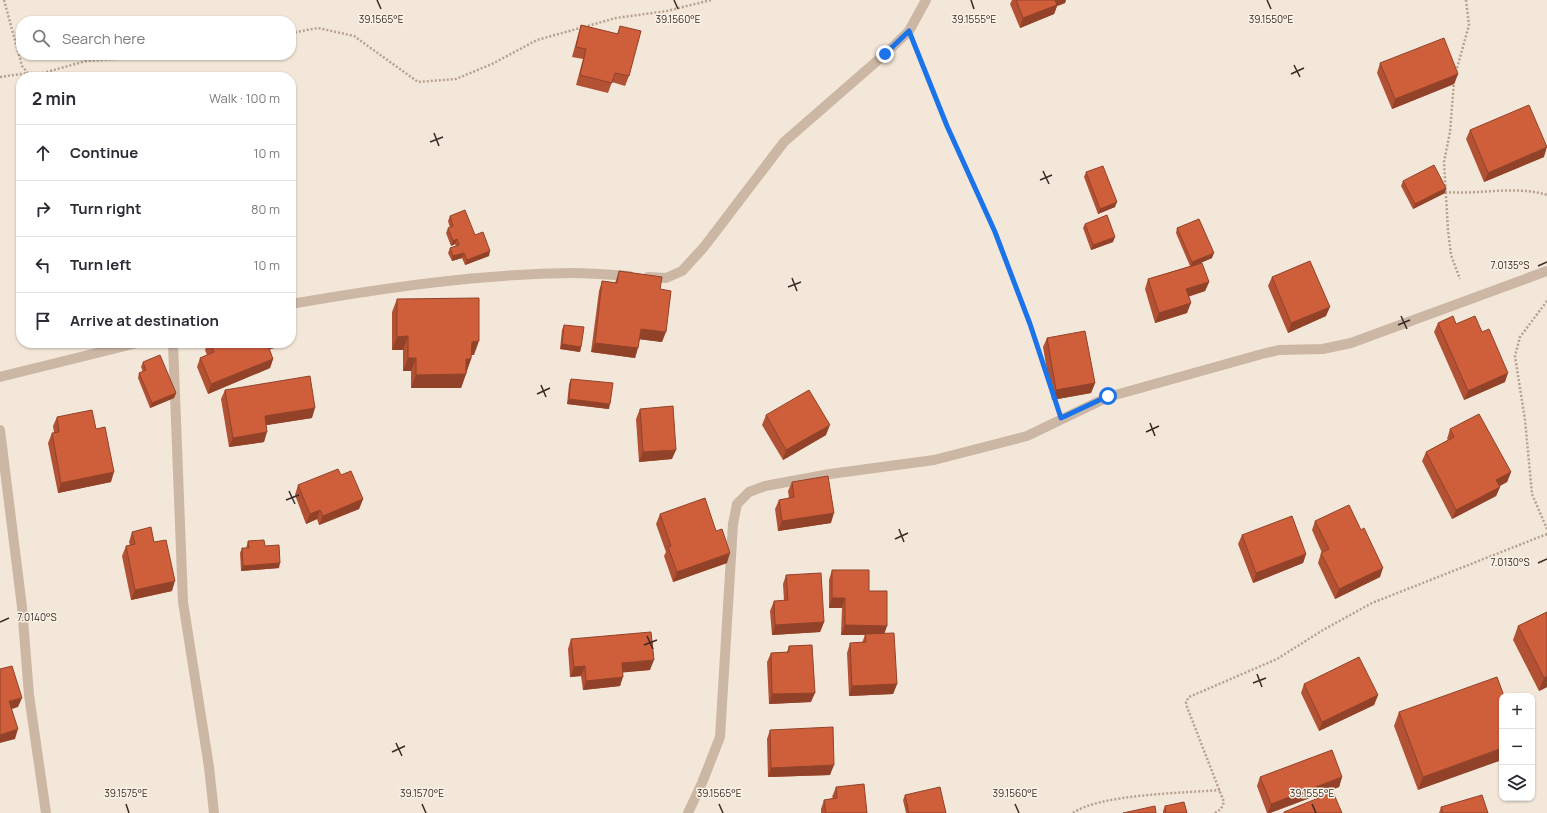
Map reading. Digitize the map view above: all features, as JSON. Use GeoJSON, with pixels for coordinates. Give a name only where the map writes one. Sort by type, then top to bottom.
{"type":"FeatureCollection","features":[{"type":"Feature","properties":{"kind":"street"},"geometry":{"type":"LineString","coordinates":[[296,303],[378,290],[483,277],[573,273],[666,278],[682,271],[704,247],[784,142],[885,54],[909,31],[926,0]]}},
{"type":"Feature","properties":{"kind":"street"},"geometry":{"type":"LineString","coordinates":[[688,813],[702,783],[720,737],[733,524],[737,504],[749,492],[765,486],[830,474],[934,460],[1027,436],[1046,428],[1061,418],[1108,396],[1279,350],[1323,349],[1351,343],[1547,271]]}},
{"type":"Feature","properties":{"kind":"street"},"geometry":{"type":"LineString","coordinates":[[0,377],[117,348]]}},
{"type":"Feature","properties":{"kind":"street"},"geometry":{"type":"LineString","coordinates":[[173,348],[184,602],[209,767],[214,813]]}},
{"type":"Feature","properties":{"kind":"street"},"geometry":{"type":"LineString","coordinates":[[0,430],[22,607],[29,695],[46,813]]}},
{"type":"Feature","properties":{"kind":"path"},"geometry":{"type":"LineString","coordinates":[[4,0],[16,44]]}},
{"type":"Feature","properties":{"kind":"path"},"geometry":{"type":"LineString","coordinates":[[296,32],[318,28],[354,36],[418,82],[456,79],[492,64],[537,40],[616,18],[667,11],[711,0]]}},
{"type":"Feature","properties":{"kind":"path"},"geometry":{"type":"LineString","coordinates":[[1466,0],[1469,25],[1460,54],[1452,90],[1450,132],[1444,162],[1445,192],[1451,256],[1469,300]]}},
{"type":"Feature","properties":{"kind":"path"},"geometry":{"type":"LineString","coordinates":[[909,31],[947,126],[995,232],[1030,324],[1061,418]]}},
{"type":"Feature","properties":{"kind":"path"},"geometry":{"type":"LineString","coordinates":[[20,60],[22,66],[27,72]]}},
{"type":"Feature","properties":{"kind":"path"},"geometry":{"type":"LineString","coordinates":[[47,72],[86,61],[101,60]]}},
{"type":"Feature","properties":{"kind":"path"},"geometry":{"type":"LineString","coordinates":[[0,77],[16,75]]}},
{"type":"Feature","properties":{"kind":"path"},"geometry":{"type":"LineString","coordinates":[[1445,192],[1468,194],[1534,191],[1547,195]]}},
{"type":"Feature","properties":{"kind":"path"},"geometry":{"type":"LineString","coordinates":[[1547,301],[1520,337],[1515,356],[1525,420],[1532,494],[1547,529]]}},
{"type":"Feature","properties":{"kind":"path"},"geometry":{"type":"LineString","coordinates":[[1215,813],[1221,809],[1224,802],[1187,706],[1186,702],[1189,697],[1278,659],[1323,630],[1372,603],[1547,534]]}},
{"type":"Feature","properties":{"kind":"path"},"geometry":{"type":"LineString","coordinates":[[1073,813],[1093,804],[1126,798],[1220,790]]}},
{"type":"Feature","properties":{"kind":"building"},"geometry":{"type":"Polygon","coordinates":[[[1016,0],[1055,0],[1057,5],[1023,18],[1016,0]]]}},
{"type":"Feature","properties":{"kind":"building"},"geometry":{"type":"Polygon","coordinates":[[[581,25],[618,34],[620,26],[641,31],[629,76],[615,73],[612,83],[580,75],[586,49],[576,47],[581,25]]]}},
{"type":"Feature","properties":{"kind":"building"},"geometry":{"type":"Polygon","coordinates":[[[1444,38],[1458,74],[1395,99],[1380,63],[1444,38]]]}},
{"type":"Feature","properties":{"kind":"building"},"geometry":{"type":"Polygon","coordinates":[[[1529,105],[1547,147],[1488,173],[1470,130],[1529,105]]]}},
{"type":"Feature","properties":{"kind":"building"},"geometry":{"type":"Polygon","coordinates":[[[1434,165],[1446,188],[1415,204],[1403,181],[1434,165]]]}},
{"type":"Feature","properties":{"kind":"building"},"geometry":{"type":"Polygon","coordinates":[[[1103,166],[1117,202],[1100,209],[1086,172],[1103,166]]]}},
{"type":"Feature","properties":{"kind":"building"},"geometry":{"type":"Polygon","coordinates":[[[465,210],[475,235],[483,232],[490,251],[467,260],[464,253],[453,256],[450,248],[459,245],[457,239],[453,241],[448,228],[453,226],[450,216],[465,210]]]}},
{"type":"Feature","properties":{"kind":"building"},"geometry":{"type":"Polygon","coordinates":[[[1107,215],[1115,237],[1093,245],[1085,224],[1107,215]]]}},
{"type":"Feature","properties":{"kind":"building"},"geometry":{"type":"Polygon","coordinates":[[[1199,219],[1214,253],[1192,262],[1177,228],[1199,219]]]}},
{"type":"Feature","properties":{"kind":"building"},"geometry":{"type":"Polygon","coordinates":[[[1310,261],[1330,307],[1291,323],[1272,277],[1310,261]]]}},
{"type":"Feature","properties":{"kind":"building"},"geometry":{"type":"Polygon","coordinates":[[[1202,263],[1209,282],[1186,289],[1191,303],[1159,313],[1148,279],[1202,263]]]}},
{"type":"Feature","properties":{"kind":"building"},"geometry":{"type":"Polygon","coordinates":[[[619,271],[662,277],[660,289],[671,291],[666,332],[641,329],[638,348],[595,343],[602,281],[617,283],[619,271]]]}},
{"type":"Feature","properties":{"kind":"building"},"geometry":{"type":"Polygon","coordinates":[[[479,298],[479,341],[472,342],[471,359],[466,359],[466,374],[416,375],[416,358],[408,358],[408,336],[397,337],[397,299],[479,298]]]}},
{"type":"Feature","properties":{"kind":"building"},"geometry":{"type":"Polygon","coordinates":[[[1453,316],[1456,324],[1475,316],[1482,332],[1489,329],[1508,373],[1468,391],[1438,323],[1453,316]]]}},
{"type":"Feature","properties":{"kind":"building"},"geometry":{"type":"Polygon","coordinates":[[[564,325],[584,327],[581,347],[562,344],[564,325]]]}},
{"type":"Feature","properties":{"kind":"building"},"geometry":{"type":"Polygon","coordinates":[[[1085,331],[1095,383],[1056,390],[1047,338],[1085,331]]]}},
{"type":"Feature","properties":{"kind":"building"},"geometry":{"type":"Polygon","coordinates":[[[212,348],[269,348],[273,359],[211,384],[200,358],[214,352],[212,348]]]}},
{"type":"Feature","properties":{"kind":"building"},"geometry":{"type":"Polygon","coordinates":[[[160,355],[176,393],[152,403],[139,373],[146,370],[143,362],[160,355]]]}},
{"type":"Feature","properties":{"kind":"building"},"geometry":{"type":"Polygon","coordinates":[[[310,376],[315,408],[265,416],[267,432],[233,438],[225,390],[310,376]]]}},
{"type":"Feature","properties":{"kind":"building"},"geometry":{"type":"Polygon","coordinates":[[[571,379],[613,383],[610,404],[569,399],[571,379]]]}},
{"type":"Feature","properties":{"kind":"building"},"geometry":{"type":"Polygon","coordinates":[[[809,390],[830,425],[786,450],[766,415],[809,390]]]}},
{"type":"Feature","properties":{"kind":"building"},"geometry":{"type":"Polygon","coordinates":[[[673,406],[676,450],[643,452],[640,409],[673,406]]]}},
{"type":"Feature","properties":{"kind":"building"},"geometry":{"type":"Polygon","coordinates":[[[92,410],[96,429],[105,427],[114,472],[61,483],[52,433],[59,432],[57,417],[92,410]]]}},
{"type":"Feature","properties":{"kind":"building"},"geometry":{"type":"Polygon","coordinates":[[[1479,414],[1511,472],[1496,480],[1500,487],[1456,510],[1426,452],[1454,437],[1450,429],[1479,414]]]}},
{"type":"Feature","properties":{"kind":"building"},"geometry":{"type":"Polygon","coordinates":[[[338,469],[341,475],[351,471],[363,499],[323,516],[320,510],[310,514],[298,485],[338,469]]]}},
{"type":"Feature","properties":{"kind":"building"},"geometry":{"type":"Polygon","coordinates":[[[828,476],[834,513],[782,521],[779,500],[794,497],[792,482],[828,476]]]}},
{"type":"Feature","properties":{"kind":"building"},"geometry":{"type":"Polygon","coordinates":[[[705,498],[716,531],[722,529],[730,553],[677,572],[668,547],[671,546],[660,514],[705,498]]]}},
{"type":"Feature","properties":{"kind":"building"},"geometry":{"type":"Polygon","coordinates":[[[1349,505],[1361,530],[1364,528],[1383,568],[1339,589],[1321,553],[1329,549],[1315,521],[1349,505]]]}},
{"type":"Feature","properties":{"kind":"building"},"geometry":{"type":"Polygon","coordinates":[[[1292,516],[1306,554],[1256,573],[1242,535],[1292,516]]]}},
{"type":"Feature","properties":{"kind":"building"},"geometry":{"type":"Polygon","coordinates":[[[151,527],[154,542],[166,540],[175,581],[135,590],[126,546],[135,544],[132,532],[151,527]]]}},
{"type":"Feature","properties":{"kind":"building"},"geometry":{"type":"Polygon","coordinates":[[[264,540],[265,546],[279,545],[280,563],[243,566],[242,548],[249,548],[248,541],[264,540]]]}},
{"type":"Feature","properties":{"kind":"building"},"geometry":{"type":"Polygon","coordinates":[[[832,570],[869,570],[869,591],[887,591],[887,626],[845,625],[845,598],[832,598],[832,570]]]}},
{"type":"Feature","properties":{"kind":"building"},"geometry":{"type":"Polygon","coordinates":[[[821,573],[824,622],[775,625],[774,601],[788,600],[786,575],[821,573]]]}},
{"type":"Feature","properties":{"kind":"building"},"geometry":{"type":"Polygon","coordinates":[[[1547,612],[1547,676],[1544,678],[1518,626],[1547,612]]]}},
{"type":"Feature","properties":{"kind":"building"},"geometry":{"type":"Polygon","coordinates":[[[651,632],[654,660],[622,663],[623,677],[586,681],[585,666],[574,667],[571,639],[651,632]]]}},
{"type":"Feature","properties":{"kind":"building"},"geometry":{"type":"Polygon","coordinates":[[[894,633],[897,684],[852,686],[850,643],[866,642],[865,634],[894,633]]]}},
{"type":"Feature","properties":{"kind":"building"},"geometry":{"type":"Polygon","coordinates":[[[812,645],[815,693],[772,694],[771,653],[789,652],[789,646],[812,645]]]}},
{"type":"Feature","properties":{"kind":"building"},"geometry":{"type":"Polygon","coordinates":[[[1359,657],[1378,695],[1322,722],[1304,684],[1359,657]]]}},
{"type":"Feature","properties":{"kind":"building"},"geometry":{"type":"Polygon","coordinates":[[[12,666],[22,698],[9,701],[18,729],[0,735],[0,669],[12,666]]]}},
{"type":"Feature","properties":{"kind":"building"},"geometry":{"type":"Polygon","coordinates":[[[1497,677],[1503,693],[1499,693],[1499,749],[1423,777],[1399,712],[1497,677]]]}},
{"type":"Feature","properties":{"kind":"building"},"geometry":{"type":"Polygon","coordinates":[[[833,727],[834,765],[771,768],[770,730],[833,727]]]}},
{"type":"Feature","properties":{"kind":"building"},"geometry":{"type":"Polygon","coordinates":[[[1332,750],[1342,777],[1271,804],[1260,777],[1332,750]]]}},
{"type":"Feature","properties":{"kind":"building"},"geometry":{"type":"Polygon","coordinates":[[[864,784],[867,813],[826,813],[824,800],[837,798],[836,787],[864,784]]]}},
{"type":"Feature","properties":{"kind":"building"},"geometry":{"type":"Polygon","coordinates":[[[940,787],[946,813],[909,813],[905,795],[940,787]]]}},
{"type":"Feature","properties":{"kind":"building"},"geometry":{"type":"Polygon","coordinates":[[[1333,792],[1342,813],[1284,813],[1284,812],[1333,792]]]}},
{"type":"Feature","properties":{"kind":"building"},"geometry":{"type":"Polygon","coordinates":[[[1482,795],[1488,813],[1443,813],[1441,807],[1482,795]]]}},
{"type":"Feature","properties":{"kind":"building"},"geometry":{"type":"Polygon","coordinates":[[[1184,802],[1187,813],[1166,813],[1165,806],[1184,802]]]}},
{"type":"Feature","properties":{"kind":"building"},"geometry":{"type":"Polygon","coordinates":[[[1155,806],[1156,813],[1123,813],[1155,806]]]}},
{"type":"Feature","properties":{"kind":"route"},"geometry":{"type":"LineString","coordinates":[[885,54],[909,31],[947,126],[995,232],[1030,324],[1061,418],[1108,396]]}}]}
